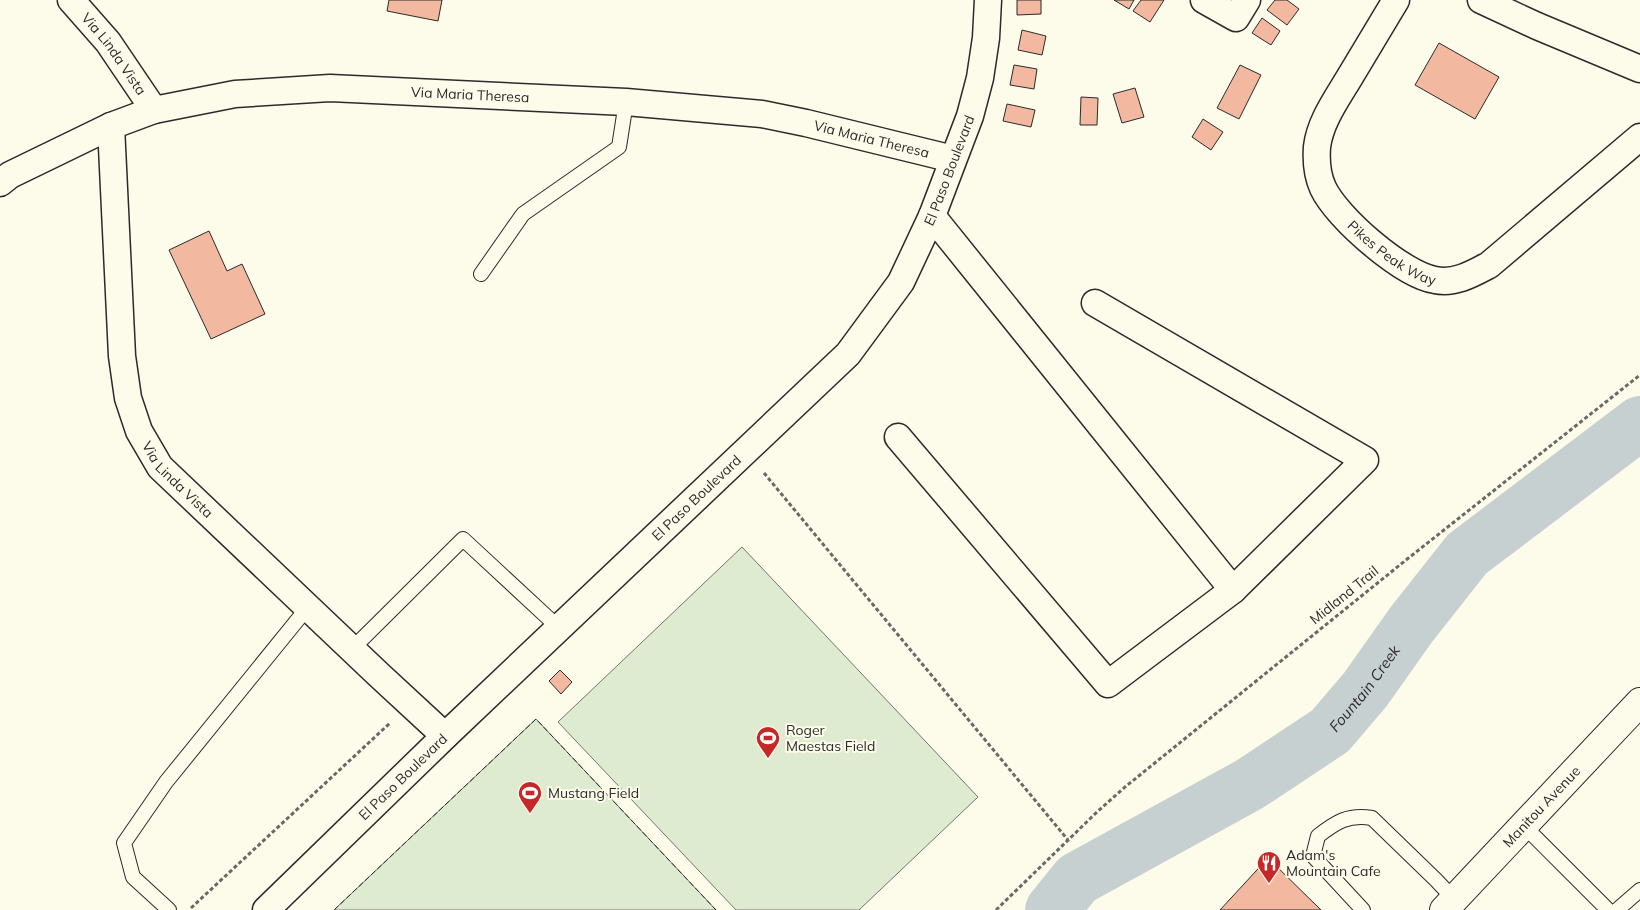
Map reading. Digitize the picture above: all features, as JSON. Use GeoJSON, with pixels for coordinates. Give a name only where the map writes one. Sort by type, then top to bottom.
{"type":"FeatureCollection","features":[{"type":"Feature","properties":{"kind":"main road","name":"Manitou Avenue"},"geometry":{"type":"LineString","coordinates":[[1449,905],[1640,702]]}},
{"type":"Feature","properties":{"kind":"street","name":"Via Linda Vista"},"geometry":{"type":"LineString","coordinates":[[72,0],[108,42],[154,110]]}},
{"type":"Feature","properties":{"kind":"street","name":"El Paso Boulevard"},"geometry":{"type":"LineString","coordinates":[[266,910],[445,736],[848,354],[901,282],[932,216],[970,116],[980,78],[986,38],[988,0]]}},
{"type":"Feature","properties":{"kind":"street"},"geometry":{"type":"LineString","coordinates":[[1204,0],[1236,18],[1247,0]]}},
{"type":"Feature","properties":{"kind":"street","name":"Pikes Peak Way"},"geometry":{"type":"LineString","coordinates":[[1396,0],[1331,109],[1317,145],[1317,159],[1320,180],[1330,201],[1359,231],[1408,270],[1436,281],[1452,281],[1489,265],[1640,137]]}},
{"type":"Feature","properties":{"kind":"street"},"geometry":{"type":"LineString","coordinates":[[1482,0],[1536,26],[1640,69]]}},
{"type":"Feature","properties":{"kind":"street","name":"Via Maria Theresa"},"geometry":{"type":"LineString","coordinates":[[0,183],[10,175],[111,126],[154,110],[235,94],[330,88],[626,102],[762,114],[953,159]]}},
{"type":"Feature","properties":{"kind":"street","name":"Via Linda Vista"},"geometry":{"type":"LineString","coordinates":[[111,126],[122,356],[128,398],[139,431],[160,467],[445,736]]}},
{"type":"Feature","properties":{"kind":"street"},"geometry":{"type":"LineString","coordinates":[[932,216],[1233,590]]}},
{"type":"Feature","properties":{"kind":"street"},"geometry":{"type":"LineString","coordinates":[[898,437],[1108,684],[1233,590],[1365,460],[1095,303]]}},
{"type":"Feature","properties":{"kind":"lane"},"geometry":{"type":"LineString","coordinates":[[481,274],[523,214],[619,147],[626,102]]}},
{"type":"Feature","properties":{"kind":"lane"},"geometry":{"type":"LineString","coordinates":[[352,649],[464,539],[559,628]]}},
{"type":"Feature","properties":{"kind":"lane"},"geometry":{"type":"LineString","coordinates":[[170,910],[132,877],[124,843],[166,782],[308,607]]}},
{"type":"Feature","properties":{"kind":"lane"},"geometry":{"type":"LineString","coordinates":[[1363,910],[1313,856],[1318,836],[1334,824],[1357,816],[1372,818],[1436,880],[1449,905]]}},
{"type":"Feature","properties":{"kind":"lane"},"geometry":{"type":"LineString","coordinates":[[1524,826],[1608,910]]}},
{"type":"Feature","properties":{"kind":"lane"},"geometry":{"type":"LineString","coordinates":[[1617,910],[1640,890]]}},
{"type":"Feature","properties":{"kind":"path","name":"Midland Trail"},"geometry":{"type":"LineString","coordinates":[[996,910],[1118,793],[1225,705],[1640,375]]}},
{"type":"Feature","properties":{"kind":"path"},"geometry":{"type":"LineString","coordinates":[[746,451],[1068,840]]}},
{"type":"Feature","properties":{"kind":"path"},"geometry":{"type":"LineString","coordinates":[[189,910],[387,726],[409,702]]}},
{"type":"Feature","properties":{"kind":"green space","name":"Roger Maestas Field"},"geometry":{"type":"Polygon","coordinates":[[[742,547],[978,797],[859,910],[736,910],[558,722],[742,547]]]}},
{"type":"Feature","properties":{"kind":"green space","name":"Mustang Field"},"geometry":{"type":"Polygon","coordinates":[[[536,719],[716,910],[334,910],[536,719]]]}},
{"type":"Feature","properties":{"kind":"building"},"geometry":{"type":"Polygon","coordinates":[[[389,0],[442,0],[438,21],[387,11],[389,0]]]}},
{"type":"Feature","properties":{"kind":"building"},"geometry":{"type":"Polygon","coordinates":[[[1017,0],[1041,0],[1041,14],[1017,15],[1017,0]]]}},
{"type":"Feature","properties":{"kind":"building"},"geometry":{"type":"Polygon","coordinates":[[[1114,0],[1134,0],[1129,9],[1114,0]]]}},
{"type":"Feature","properties":{"kind":"building"},"geometry":{"type":"Polygon","coordinates":[[[1141,0],[1164,0],[1150,22],[1133,11],[1141,0]]]}},
{"type":"Feature","properties":{"kind":"building"},"geometry":{"type":"Polygon","coordinates":[[[1275,0],[1287,0],[1299,9],[1287,25],[1267,10],[1275,0]]]}},
{"type":"Feature","properties":{"kind":"building"},"geometry":{"type":"Polygon","coordinates":[[[1262,18],[1280,31],[1271,45],[1252,33],[1262,18]]]}},
{"type":"Feature","properties":{"kind":"building"},"geometry":{"type":"Polygon","coordinates":[[[1022,30],[1046,36],[1042,55],[1018,50],[1022,30]]]}},
{"type":"Feature","properties":{"kind":"building"},"geometry":{"type":"Polygon","coordinates":[[[1439,43],[1499,77],[1475,119],[1415,85],[1439,43]]]}},
{"type":"Feature","properties":{"kind":"building"},"geometry":{"type":"Polygon","coordinates":[[[1014,65],[1037,69],[1034,89],[1010,85],[1014,65]]]}},
{"type":"Feature","properties":{"kind":"building"},"geometry":{"type":"Polygon","coordinates":[[[1240,65],[1261,75],[1239,119],[1217,108],[1240,65]]]}},
{"type":"Feature","properties":{"kind":"building"},"geometry":{"type":"Polygon","coordinates":[[[1135,88],[1144,117],[1122,123],[1113,94],[1135,88]]]}},
{"type":"Feature","properties":{"kind":"building"},"geometry":{"type":"Polygon","coordinates":[[[1081,97],[1098,98],[1097,125],[1080,125],[1081,97]]]}},
{"type":"Feature","properties":{"kind":"building"},"geometry":{"type":"Polygon","coordinates":[[[1007,104],[1035,110],[1031,127],[1003,121],[1007,104]]]}},
{"type":"Feature","properties":{"kind":"building"},"geometry":{"type":"Polygon","coordinates":[[[1203,119],[1223,132],[1211,150],[1192,137],[1203,119]]]}},
{"type":"Feature","properties":{"kind":"building"},"geometry":{"type":"Polygon","coordinates":[[[209,231],[227,271],[242,264],[265,314],[211,339],[169,250],[209,231]]]}},
{"type":"Feature","properties":{"kind":"building"},"geometry":{"type":"Polygon","coordinates":[[[560,670],[572,682],[561,694],[549,681],[560,670]]]}},
{"type":"Feature","properties":{"kind":"building","name":"Adam's Mountain Cafe"},"geometry":{"type":"Polygon","coordinates":[[[1268,858],[1321,910],[1220,910],[1268,858]]]}},
{"type":"Feature","properties":{"kind":"waterway","name":"Fountain Creek"},"geometry":{"type":"LineString","coordinates":[[1052,910],[1077,879],[1250,784],[1330,731],[1365,690],[1411,625],[1467,554],[1640,423]]}},
{"type":"Feature","properties":{"kind":"fence"},"geometry":{"type":"LineString","coordinates":[[334,910],[536,719],[716,910]]}},
{"type":"Feature","properties":{"kind":"place","name":"Roger Maestas Field"},"geometry":{"type":"Point","coordinates":[768,759]}},
{"type":"Feature","properties":{"kind":"place","name":"Mustang Field"},"geometry":{"type":"Point","coordinates":[530,814]}},
{"type":"Feature","properties":{"kind":"place","name":"Adam's Mountain Cafe"},"geometry":{"type":"Point","coordinates":[1269,884]}}]}
